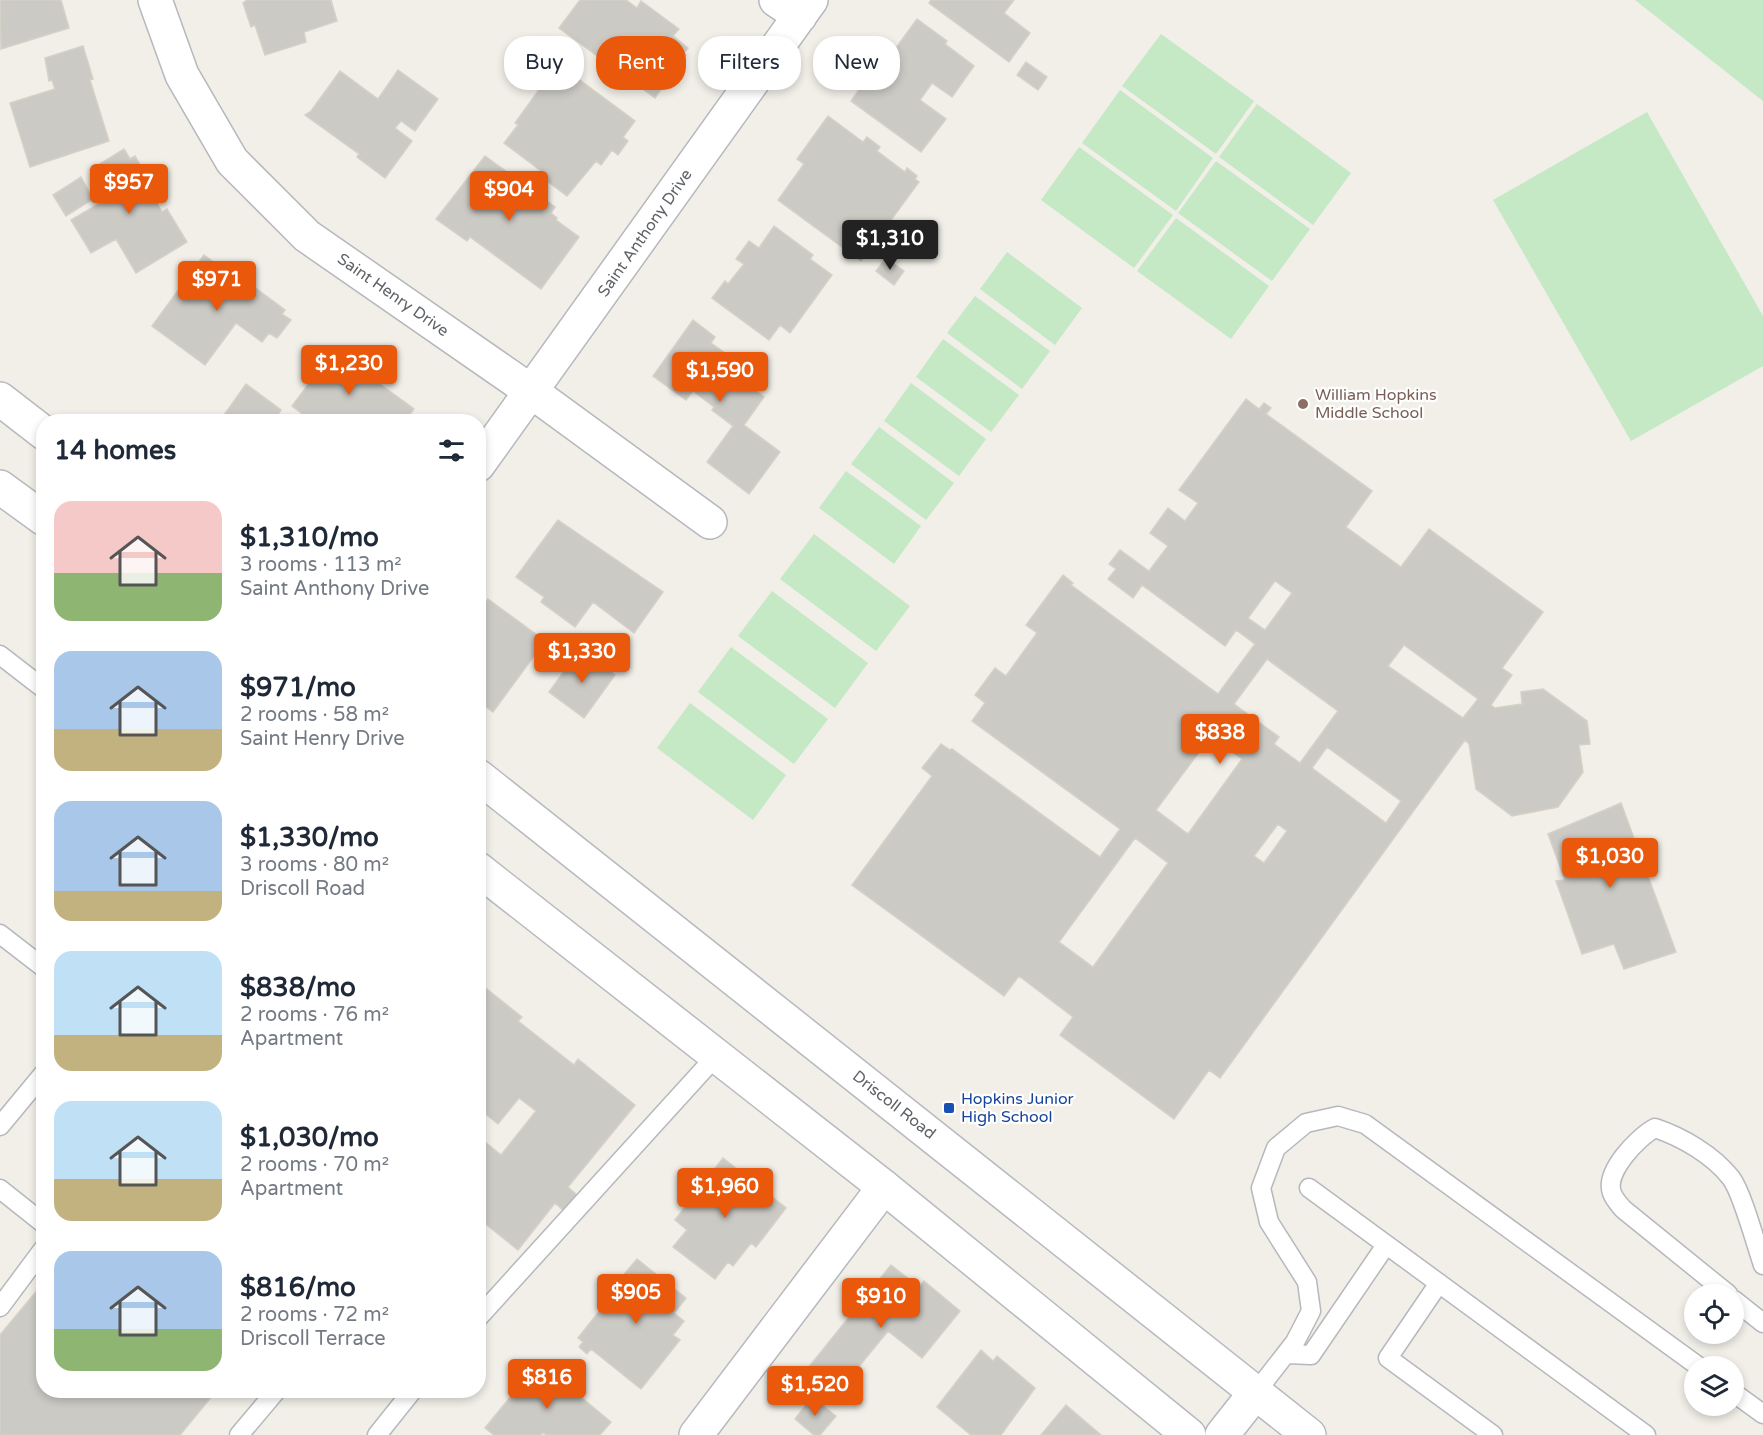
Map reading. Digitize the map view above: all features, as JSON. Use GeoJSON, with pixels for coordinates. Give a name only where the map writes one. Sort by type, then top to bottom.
{"type":"FeatureCollection","features":[{"type":"Feature","properties":{"kind":"street","name":"Saint Henry Drive"},"geometry":{"type":"LineString","coordinates":[[155,0],[182,75],[232,161],[307,236],[532,392],[710,522]]}},
{"type":"Feature","properties":{"kind":"street","name":"Saint Anthony Drive"},"geometry":{"type":"LineString","coordinates":[[486,454],[532,392],[796,5]]}},
{"type":"Feature","properties":{"kind":"street"},"geometry":{"type":"LineString","coordinates":[[0,399],[36,427]]}},
{"type":"Feature","properties":{"kind":"street"},"geometry":{"type":"LineString","coordinates":[[0,487],[36,513]]}},
{"type":"Feature","properties":{"kind":"street","name":"Driscoll Road"},"geometry":{"type":"LineString","coordinates":[[486,782],[1309,1435]]}},
{"type":"Feature","properties":{"kind":"street"},"geometry":{"type":"LineString","coordinates":[[486,875],[884,1187],[1189,1435]]}},
{"type":"Feature","properties":{"kind":"street"},"geometry":{"type":"LineString","coordinates":[[696,1435],[884,1187]]}},
{"type":"Feature","properties":{"kind":"street"},"geometry":{"type":"LineString","coordinates":[[1222,1435],[1256,1392]]}},
{"type":"Feature","properties":{"kind":"lane"},"geometry":{"type":"LineString","coordinates":[[0,655],[36,683]]}},
{"type":"Feature","properties":{"kind":"lane"},"geometry":{"type":"LineString","coordinates":[[0,934],[36,962]]}},
{"type":"Feature","properties":{"kind":"lane"},"geometry":{"type":"LineString","coordinates":[[486,1309],[716,1056]]}},
{"type":"Feature","properties":{"kind":"lane"},"geometry":{"type":"LineString","coordinates":[[0,1126],[36,1083]]}},
{"type":"Feature","properties":{"kind":"lane"},"geometry":{"type":"LineString","coordinates":[[1256,1392],[1286,1354],[1311,1311],[1307,1282],[1269,1222],[1261,1188],[1276,1148],[1306,1123],[1338,1116],[1365,1124],[1684,1356]]}},
{"type":"Feature","properties":{"kind":"lane"},"geometry":{"type":"LineString","coordinates":[[1716,1284],[1623,1209],[1611,1192],[1611,1181],[1616,1168],[1641,1135],[1655,1128],[1671,1133],[1706,1155],[1732,1179],[1763,1265]]}},
{"type":"Feature","properties":{"kind":"lane"},"geometry":{"type":"LineString","coordinates":[[1309,1188],[1646,1435]]}},
{"type":"Feature","properties":{"kind":"lane"},"geometry":{"type":"LineString","coordinates":[[0,1189],[36,1218]]}},
{"type":"Feature","properties":{"kind":"lane"},"geometry":{"type":"LineString","coordinates":[[1286,1354],[1311,1355],[1386,1245]]}},
{"type":"Feature","properties":{"kind":"lane"},"geometry":{"type":"LineString","coordinates":[[0,1307],[36,1259]]}},
{"type":"Feature","properties":{"kind":"lane"},"geometry":{"type":"LineString","coordinates":[[1439,1283],[1388,1358],[1493,1435]]}},
{"type":"Feature","properties":{"kind":"lane"},"geometry":{"type":"LineString","coordinates":[[1744,1307],[1763,1323]]}},
{"type":"Feature","properties":{"kind":"lane"},"geometry":{"type":"LineString","coordinates":[[239,1435],[271,1398]]}},
{"type":"Feature","properties":{"kind":"lane"},"geometry":{"type":"LineString","coordinates":[[377,1435],[407,1398]]}},
{"type":"Feature","properties":{"kind":"lane"},"geometry":{"type":"LineString","coordinates":[[1744,1400],[1763,1414]]}},
{"type":"Feature","properties":{"kind":"green space"},"geometry":{"type":"Polygon","coordinates":[[[1635,0],[1763,0],[1763,101],[1635,0]]]}},
{"type":"Feature","properties":{"kind":"green space"},"geometry":{"type":"Polygon","coordinates":[[[1161,34],[1254,101],[1216,154],[1122,86],[1161,34]]]}},
{"type":"Feature","properties":{"kind":"green space"},"geometry":{"type":"Polygon","coordinates":[[[1120,90],[1213,158],[1176,211],[1082,143],[1120,90]]]}},
{"type":"Feature","properties":{"kind":"green space"},"geometry":{"type":"Polygon","coordinates":[[[1257,104],[1351,173],[1313,225],[1219,157],[1257,104]]]}},
{"type":"Feature","properties":{"kind":"green space"},"geometry":{"type":"Polygon","coordinates":[[[1647,112],[1763,316],[1763,366],[1631,441],[1493,200],[1647,112]]]}},
{"type":"Feature","properties":{"kind":"green space"},"geometry":{"type":"Polygon","coordinates":[[[1079,147],[1173,215],[1134,268],[1041,200],[1079,147]]]}},
{"type":"Feature","properties":{"kind":"green space"},"geometry":{"type":"Polygon","coordinates":[[[1216,161],[1310,229],[1272,281],[1178,213],[1216,161]]]}},
{"type":"Feature","properties":{"kind":"green space"},"geometry":{"type":"Polygon","coordinates":[[[1176,218],[1269,286],[1231,339],[1137,271],[1176,218]]]}},
{"type":"Feature","properties":{"kind":"green space"},"geometry":{"type":"Polygon","coordinates":[[[1007,252],[1082,308],[1055,345],[980,289],[1007,252]]]}},
{"type":"Feature","properties":{"kind":"green space"},"geometry":{"type":"Polygon","coordinates":[[[975,296],[1050,351],[1022,389],[947,333],[975,296]]]}},
{"type":"Feature","properties":{"kind":"green space"},"geometry":{"type":"Polygon","coordinates":[[[943,339],[1019,395],[991,432],[916,377],[943,339]]]}},
{"type":"Feature","properties":{"kind":"green space"},"geometry":{"type":"Polygon","coordinates":[[[911,383],[986,439],[959,476],[884,421],[911,383]]]}},
{"type":"Feature","properties":{"kind":"green space"},"geometry":{"type":"Polygon","coordinates":[[[879,427],[954,483],[926,520],[851,464],[879,427]]]}},
{"type":"Feature","properties":{"kind":"green space"},"geometry":{"type":"Polygon","coordinates":[[[846,471],[921,526],[894,564],[819,508],[846,471]]]}},
{"type":"Feature","properties":{"kind":"green space"},"geometry":{"type":"Polygon","coordinates":[[[814,534],[910,606],[876,651],[780,579],[814,534]]]}},
{"type":"Feature","properties":{"kind":"green space"},"geometry":{"type":"Polygon","coordinates":[[[772,591],[868,663],[835,708],[738,636],[772,591]]]}},
{"type":"Feature","properties":{"kind":"green space"},"geometry":{"type":"Polygon","coordinates":[[[731,647],[828,719],[794,764],[698,692],[731,647]]]}},
{"type":"Feature","properties":{"kind":"green space"},"geometry":{"type":"Polygon","coordinates":[[[690,703],[786,775],[753,820],[657,748],[690,703]]]}},
{"type":"Feature","properties":{"kind":"building"},"geometry":{"type":"Polygon","coordinates":[[[0,0],[61,0],[69,28],[1,49],[0,0]]]}},
{"type":"Feature","properties":{"kind":"building"},"geometry":{"type":"Polygon","coordinates":[[[247,0],[331,0],[337,21],[304,32],[306,42],[265,55],[255,25],[251,27],[243,3],[247,0]]]}},
{"type":"Feature","properties":{"kind":"building"},"geometry":{"type":"Polygon","coordinates":[[[580,0],[626,0],[637,8],[641,1],[679,29],[673,36],[596,36],[596,55],[584,46],[584,36],[570,36],[559,28],[580,0]]]}},
{"type":"Feature","properties":{"kind":"building"},"geometry":{"type":"Polygon","coordinates":[[[931,0],[1014,0],[1004,13],[1030,33],[1009,62],[929,3],[931,0]]]}},
{"type":"Feature","properties":{"kind":"building"},"geometry":{"type":"Polygon","coordinates":[[[917,19],[947,41],[945,44],[974,66],[952,97],[932,83],[920,100],[946,119],[921,152],[851,101],[859,90],[900,90],[900,42],[917,19]]]}},
{"type":"Feature","properties":{"kind":"building"},"geometry":{"type":"Polygon","coordinates":[[[83,46],[93,79],[90,80],[109,141],[30,167],[10,103],[55,89],[52,80],[49,81],[45,58],[83,46]]]}},
{"type":"Feature","properties":{"kind":"building"},"geometry":{"type":"Polygon","coordinates":[[[1026,62],[1047,77],[1038,90],[1017,75],[1026,62]]]}},
{"type":"Feature","properties":{"kind":"building"},"geometry":{"type":"Polygon","coordinates":[[[398,70],[438,99],[415,131],[401,121],[395,128],[412,141],[385,178],[357,157],[359,154],[305,115],[311,111],[340,71],[378,99],[398,70]]]}},
{"type":"Feature","properties":{"kind":"building"},"geometry":{"type":"Polygon","coordinates":[[[584,83],[635,121],[623,137],[628,141],[618,155],[612,150],[601,165],[596,161],[567,196],[539,175],[541,171],[504,143],[518,125],[515,123],[539,90],[584,90],[584,83]]]}},
{"type":"Feature","properties":{"kind":"building"},"geometry":{"type":"Polygon","coordinates":[[[644,90],[661,90],[655,98],[644,90]]]}},
{"type":"Feature","properties":{"kind":"building"},"geometry":{"type":"Polygon","coordinates":[[[828,116],[863,142],[867,137],[880,147],[877,151],[905,172],[907,168],[917,176],[915,179],[919,182],[861,261],[778,200],[804,164],[797,159],[828,116]]]}},
{"type":"Feature","properties":{"kind":"building"},"geometry":{"type":"Polygon","coordinates":[[[124,149],[130,159],[135,156],[153,187],[149,189],[162,212],[167,209],[187,242],[136,273],[116,239],[91,253],[71,220],[107,199],[90,170],[124,149]]]}},
{"type":"Feature","properties":{"kind":"building"},"geometry":{"type":"Polygon","coordinates":[[[485,156],[555,207],[551,213],[557,218],[556,220],[579,237],[541,289],[470,237],[467,241],[436,219],[485,156]]]}},
{"type":"Feature","properties":{"kind":"building"},"geometry":{"type":"Polygon","coordinates":[[[81,177],[93,199],[66,216],[53,195],[81,177]]]}},
{"type":"Feature","properties":{"kind":"building"},"geometry":{"type":"Polygon","coordinates":[[[774,226],[813,255],[810,259],[832,275],[790,333],[780,325],[769,340],[712,298],[725,281],[728,284],[744,264],[736,259],[749,241],[759,248],[774,226]]]}},
{"type":"Feature","properties":{"kind":"building"},"geometry":{"type":"Polygon","coordinates":[[[204,255],[252,290],[254,287],[285,310],[282,314],[291,320],[277,338],[269,333],[262,342],[236,323],[205,365],[152,326],[204,255]]]}},
{"type":"Feature","properties":{"kind":"building"},"geometry":{"type":"Polygon","coordinates":[[[886,258],[904,271],[894,285],[876,271],[886,258]]]}},
{"type":"Feature","properties":{"kind":"building"},"geometry":{"type":"Polygon","coordinates":[[[693,320],[715,337],[711,343],[744,367],[737,377],[764,397],[744,425],[780,452],[749,494],[707,462],[733,426],[693,391],[686,400],[653,376],[693,320]]]}},
{"type":"Feature","properties":{"kind":"building"},"geometry":{"type":"Polygon","coordinates":[[[336,347],[359,365],[358,368],[414,409],[410,414],[302,414],[292,406],[336,347]]]}},
{"type":"Feature","properties":{"kind":"building"},"geometry":{"type":"Polygon","coordinates":[[[246,384],[281,410],[278,414],[225,414],[246,384]]]}},
{"type":"Feature","properties":{"kind":"building"},"geometry":{"type":"Polygon","coordinates":[[[1246,399],[1259,409],[1264,403],[1271,408],[1266,414],[1372,491],[1346,527],[1401,567],[1429,529],[1543,612],[1502,668],[1512,675],[1491,705],[1495,708],[1522,704],[1521,692],[1543,689],[1587,721],[1590,744],[1579,745],[1583,772],[1558,807],[1512,816],[1476,789],[1469,744],[1465,740],[1220,1078],[1209,1070],[1174,1119],[1060,1035],[1073,1017],[1019,976],[1004,996],[852,885],[932,776],[922,768],[941,744],[952,749],[1100,857],[1120,829],[972,721],[985,703],[975,695],[995,668],[1006,676],[1037,633],[1026,625],[1063,575],[1073,583],[1071,585],[1218,694],[1255,644],[1236,630],[1225,646],[1142,585],[1133,598],[1108,579],[1116,569],[1109,564],[1120,550],[1149,571],[1168,546],[1150,533],[1168,508],[1185,521],[1198,503],[1179,490],[1246,399]],[[1275,581],[1248,618],[1265,630],[1292,593],[1275,581]],[[1404,645],[1388,666],[1463,718],[1478,699],[1404,645]],[[1267,659],[1234,704],[1279,737],[1274,744],[1300,763],[1338,711],[1267,659]],[[1211,736],[1156,810],[1188,834],[1242,759],[1211,736]],[[1327,747],[1312,768],[1386,823],[1401,801],[1327,747]],[[1278,824],[1254,856],[1264,863],[1287,831],[1278,824]],[[1135,838],[1059,942],[1093,967],[1168,863],[1135,838]]]}},
{"type":"Feature","properties":{"kind":"building"},"geometry":{"type":"Polygon","coordinates":[[[558,520],[663,592],[634,633],[593,602],[575,627],[541,602],[544,597],[516,577],[558,520]]]}},
{"type":"Feature","properties":{"kind":"building"},"geometry":{"type":"Polygon","coordinates":[[[488,599],[545,641],[493,712],[486,707],[486,602],[488,599]]]}},
{"type":"Feature","properties":{"kind":"building"},"geometry":{"type":"Polygon","coordinates":[[[580,649],[615,675],[584,718],[549,692],[580,649]]]}},
{"type":"Feature","properties":{"kind":"building"},"geometry":{"type":"Polygon","coordinates":[[[1621,803],[1676,952],[1624,969],[1614,944],[1582,954],[1556,881],[1565,880],[1548,834],[1621,803]]]}},
{"type":"Feature","properties":{"kind":"building"},"geometry":{"type":"Polygon","coordinates":[[[486,988],[522,1017],[518,1021],[574,1065],[578,1059],[635,1105],[568,1187],[577,1195],[564,1211],[555,1203],[518,1250],[486,1224],[486,1143],[501,1155],[536,1111],[519,1098],[498,1124],[486,1114],[486,988]]]}},
{"type":"Feature","properties":{"kind":"building"},"geometry":{"type":"Polygon","coordinates":[[[723,1158],[786,1208],[756,1247],[751,1243],[733,1266],[728,1262],[715,1279],[673,1247],[687,1230],[675,1220],[723,1158]]]}},
{"type":"Feature","properties":{"kind":"building"},"geometry":{"type":"Polygon","coordinates":[[[637,1259],[686,1298],[674,1313],[684,1321],[673,1335],[680,1340],[641,1389],[591,1349],[587,1354],[579,1347],[583,1342],[578,1338],[624,1280],[621,1278],[637,1259]]]}},
{"type":"Feature","properties":{"kind":"building"},"geometry":{"type":"Polygon","coordinates":[[[891,1265],[919,1287],[924,1281],[960,1311],[922,1358],[888,1331],[830,1402],[800,1378],[891,1265]]]}},
{"type":"Feature","properties":{"kind":"building"},"geometry":{"type":"Polygon","coordinates":[[[36,1292],[36,1398],[210,1398],[180,1435],[0,1435],[0,1335],[36,1292]]]}},
{"type":"Feature","properties":{"kind":"building"},"geometry":{"type":"Polygon","coordinates":[[[981,1350],[993,1361],[997,1356],[1035,1388],[1001,1435],[971,1435],[937,1407],[981,1350]]]}},
{"type":"Feature","properties":{"kind":"building"},"geometry":{"type":"Polygon","coordinates":[[[539,1362],[611,1422],[600,1435],[546,1435],[543,1432],[541,1435],[494,1435],[485,1428],[539,1362]]]}},
{"type":"Feature","properties":{"kind":"building"},"geometry":{"type":"Polygon","coordinates":[[[812,1397],[836,1416],[820,1435],[814,1435],[795,1419],[812,1397]]]}},
{"type":"Feature","properties":{"kind":"building"},"geometry":{"type":"Polygon","coordinates":[[[1066,1405],[1101,1435],[1041,1435],[1066,1405]]]}},
{"type":"Feature","properties":{"kind":"place","name":"William Hopkins Middle School"},"geometry":{"type":"Point","coordinates":[1303,404]}},
{"type":"Feature","properties":{"kind":"place","name":"Hopkins Junior High School"},"geometry":{"type":"Point","coordinates":[949,1108]}}]}
